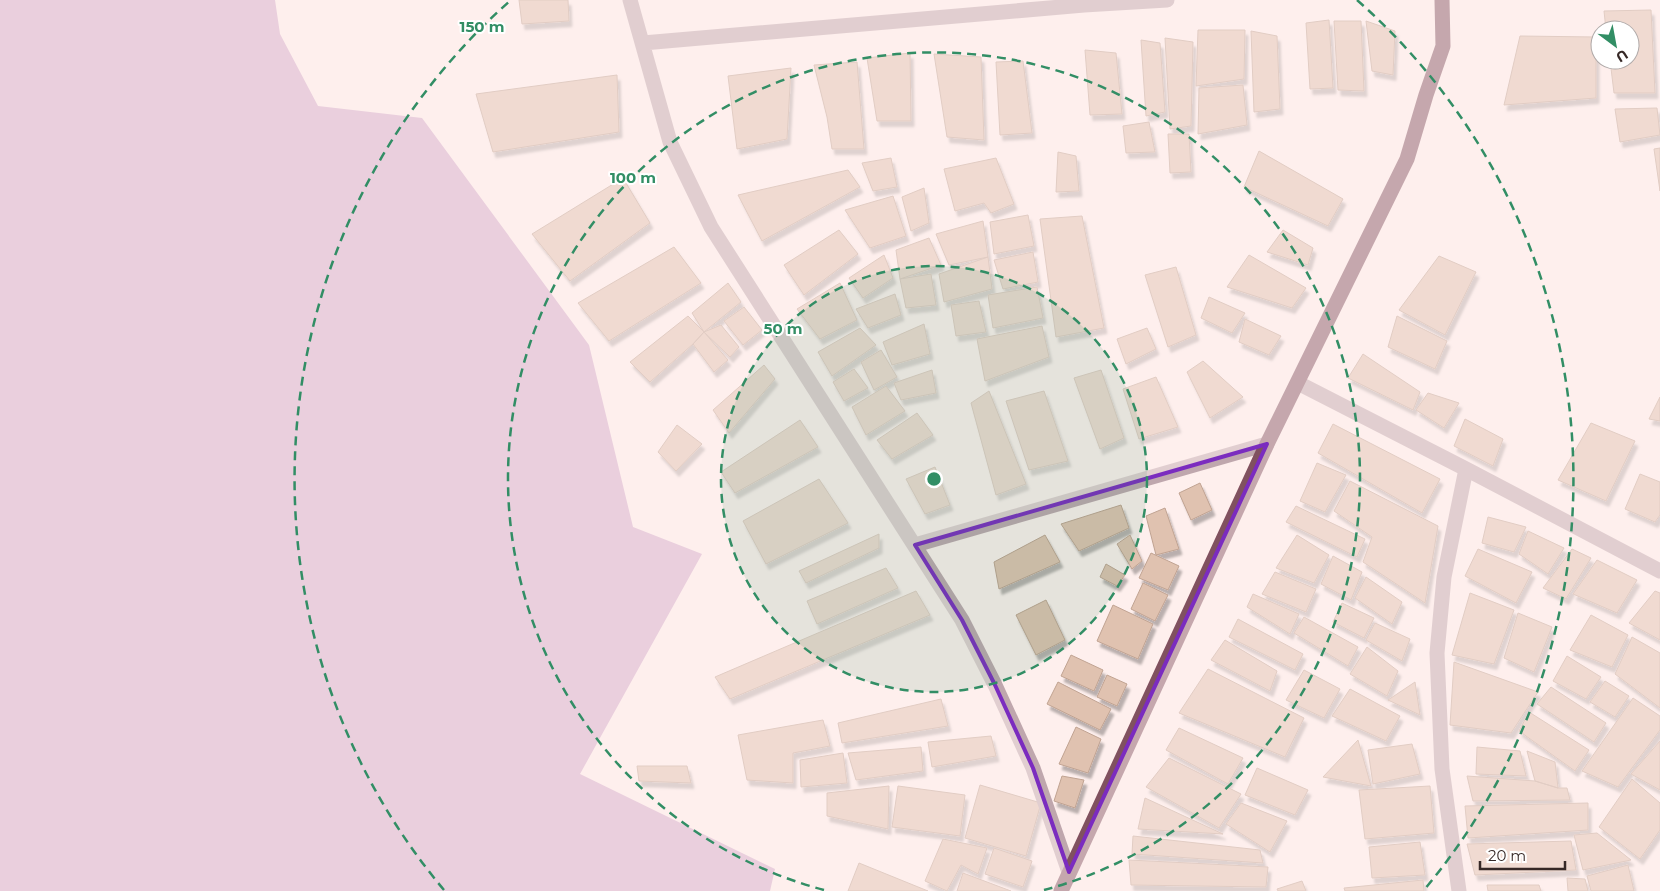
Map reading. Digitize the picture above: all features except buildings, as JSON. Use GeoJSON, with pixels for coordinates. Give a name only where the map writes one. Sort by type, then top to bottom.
{"type":"FeatureCollection","features":[{"type":"Feature","properties":{"kind":"highway"},"geometry":{"type":"LineString","coordinates":[[1061,891],[1267,444],[1407,159],[1443,46],[1442,0]]}},
{"type":"Feature","properties":{"kind":"highway"},"geometry":{"type":"LineString","coordinates":[[1069,872],[1073,891]]}},
{"type":"Feature","properties":{"kind":"street"},"geometry":{"type":"LineString","coordinates":[[630,0],[670,142],[711,227],[962,620],[995,685],[1033,768],[1069,872]]}},
{"type":"Feature","properties":{"kind":"street"},"geometry":{"type":"LineString","coordinates":[[643,43],[1084,2],[1167,0]]}},
{"type":"Feature","properties":{"kind":"street"},"geometry":{"type":"LineString","coordinates":[[1298,383],[1660,571]]}},
{"type":"Feature","properties":{"kind":"street"},"geometry":{"type":"LineString","coordinates":[[915,545],[1267,444]]}},
{"type":"Feature","properties":{"kind":"street"},"geometry":{"type":"LineString","coordinates":[[1459,891],[1442,770],[1437,653],[1444,576],[1466,469]]}},
{"type":"Feature","properties":{"kind":"highlighted area"},"geometry":{"type":"Polygon","coordinates":[[[1267,444],[1069,872],[1033,768],[995,685],[962,620],[915,545],[1267,444]]]}},
{"type":"Feature","properties":{"kind":"shaded area"},"geometry":{"type":"Polygon","coordinates":[[[0,0],[275,0],[280,34],[318,106],[422,118],[589,345],[633,527],[702,554],[580,774],[775,869],[770,891],[0,891],[0,0]]]}}]}
